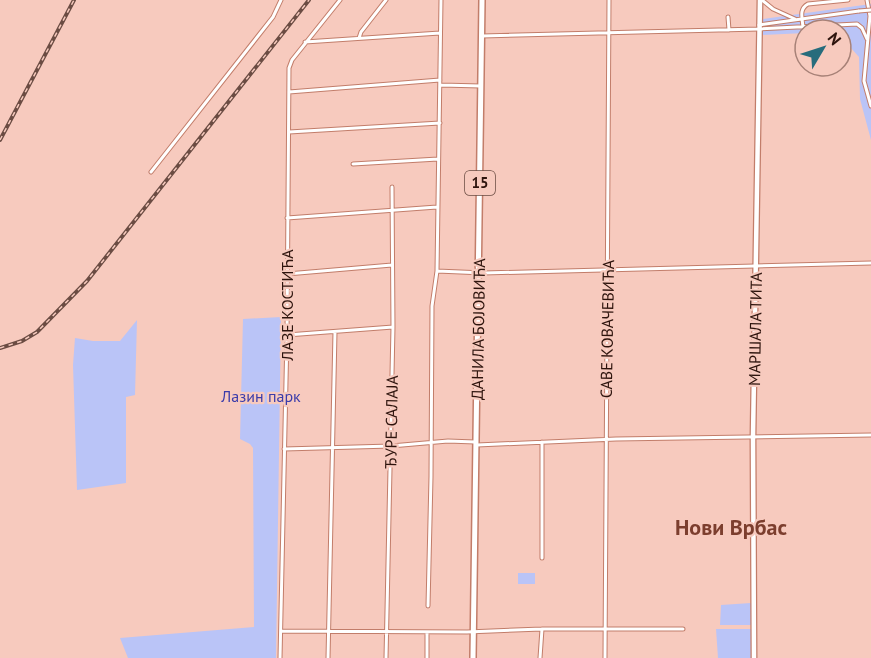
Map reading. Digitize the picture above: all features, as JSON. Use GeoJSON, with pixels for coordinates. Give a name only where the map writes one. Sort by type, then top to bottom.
{"type":"FeatureCollection","features":[{"type":"Feature","properties":{"kind":"main road","name":"ДАНИЛА БОЈОВИЋА"},"geometry":{"type":"LineString","coordinates":[[473,658],[482,0]]}},
{"type":"Feature","properties":{"kind":"street"},"geometry":{"type":"LineString","coordinates":[[151,172],[273,17],[281,0]]}},
{"type":"Feature","properties":{"kind":"street"},"geometry":{"type":"LineString","coordinates":[[305,42],[340,0]]}},
{"type":"Feature","properties":{"kind":"street"},"geometry":{"type":"LineString","coordinates":[[359,38],[361,32],[386,0]]}},
{"type":"Feature","properties":{"kind":"street"},"geometry":{"type":"LineString","coordinates":[[428,606],[432,306],[437,271],[441,0]]}},
{"type":"Feature","properties":{"kind":"street","name":"САВЕ КОВАЧЕВИЋА"},"geometry":{"type":"LineString","coordinates":[[605,658],[609,0]]}},
{"type":"Feature","properties":{"kind":"street"},"geometry":{"type":"LineString","coordinates":[[760,0],[793,18]]}},
{"type":"Feature","properties":{"kind":"street","name":"МАРШАЛА ТИТА"},"geometry":{"type":"LineString","coordinates":[[754,658],[753,437],[760,0]]}},
{"type":"Feature","properties":{"kind":"street"},"geometry":{"type":"LineString","coordinates":[[802,18],[801,10],[808,4],[848,0]]}},
{"type":"Feature","properties":{"kind":"street"},"geometry":{"type":"LineString","coordinates":[[867,0],[870,16],[864,81],[871,106]]}},
{"type":"Feature","properties":{"kind":"street"},"geometry":{"type":"LineString","coordinates":[[809,18],[871,10]]}},
{"type":"Feature","properties":{"kind":"street"},"geometry":{"type":"LineString","coordinates":[[728,17],[729,30]]}},
{"type":"Feature","properties":{"kind":"street"},"geometry":{"type":"LineString","coordinates":[[482,36],[729,30],[793,21]]}},
{"type":"Feature","properties":{"kind":"street"},"geometry":{"type":"LineString","coordinates":[[853,24],[862,28],[867,39]]}},
{"type":"Feature","properties":{"kind":"street"},"geometry":{"type":"LineString","coordinates":[[759,27],[793,27]]}},
{"type":"Feature","properties":{"kind":"street"},"geometry":{"type":"LineString","coordinates":[[305,42],[440,33]]}},
{"type":"Feature","properties":{"kind":"street","name":"ЛАЗЕ КОСТИЋА"},"geometry":{"type":"LineString","coordinates":[[280,658],[287,335],[289,68],[305,42]]}},
{"type":"Feature","properties":{"kind":"street"},"geometry":{"type":"LineString","coordinates":[[289,92],[440,82],[482,86]]}},
{"type":"Feature","properties":{"kind":"street"},"geometry":{"type":"LineString","coordinates":[[288,132],[440,123]]}},
{"type":"Feature","properties":{"kind":"street"},"geometry":{"type":"LineString","coordinates":[[353,164],[439,159]]}},
{"type":"Feature","properties":{"kind":"street","name":"ЂУРЕ САЛАЈА"},"geometry":{"type":"LineString","coordinates":[[387,658],[393,327],[392,187]]}},
{"type":"Feature","properties":{"kind":"street"},"geometry":{"type":"LineString","coordinates":[[287,218],[438,207]]}},
{"type":"Feature","properties":{"kind":"street"},"geometry":{"type":"LineString","coordinates":[[437,271],[479,273],[871,263]]}},
{"type":"Feature","properties":{"kind":"street"},"geometry":{"type":"LineString","coordinates":[[287,274],[392,265]]}},
{"type":"Feature","properties":{"kind":"street"},"geometry":{"type":"LineString","coordinates":[[287,335],[393,327]]}},
{"type":"Feature","properties":{"kind":"street"},"geometry":{"type":"LineString","coordinates":[[328,658],[336,332]]}},
{"type":"Feature","properties":{"kind":"street"},"geometry":{"type":"LineString","coordinates":[[284,449],[391,446],[431,442],[871,435]]}},
{"type":"Feature","properties":{"kind":"street"},"geometry":{"type":"LineString","coordinates":[[542,442],[542,558]]}},
{"type":"Feature","properties":{"kind":"street"},"geometry":{"type":"LineString","coordinates":[[281,631],[474,632],[683,629]]}},
{"type":"Feature","properties":{"kind":"street"},"geometry":{"type":"LineString","coordinates":[[540,658],[542,630]]}},
{"type":"Feature","properties":{"kind":"street"},"geometry":{"type":"LineString","coordinates":[[427,632],[427,658]]}},
{"type":"Feature","properties":{"kind":"green space"},"geometry":{"type":"Polygon","coordinates":[[[871,4],[871,140],[860,99],[859,57],[853,50],[853,18],[793,18],[793,34],[763,35],[763,19],[871,4]]]}},
{"type":"Feature","properties":{"kind":"green space","name":"Лазин парк"},"geometry":{"type":"Polygon","coordinates":[[[281,317],[276,658],[128,658],[120,638],[254,627],[253,448],[240,439],[243,319],[281,317]]]}},
{"type":"Feature","properties":{"kind":"green space"},"geometry":{"type":"Polygon","coordinates":[[[137,320],[135,395],[126,397],[126,483],[77,490],[73,365],[75,338],[120,341],[137,320]]]}},
{"type":"Feature","properties":{"kind":"green space"},"geometry":{"type":"Polygon","coordinates":[[[518,573],[535,573],[535,584],[518,584],[518,573]]]}},
{"type":"Feature","properties":{"kind":"green space"},"geometry":{"type":"Polygon","coordinates":[[[751,603],[752,625],[720,625],[721,605],[751,603]]]}},
{"type":"Feature","properties":{"kind":"green space"},"geometry":{"type":"Polygon","coordinates":[[[716,629],[751,629],[751,658],[718,658],[716,629]]]}},
{"type":"Feature","properties":{"kind":"railway"},"geometry":{"type":"LineString","coordinates":[[0,140],[74,0]]}},
{"type":"Feature","properties":{"kind":"railway"},"geometry":{"type":"LineString","coordinates":[[0,348],[22,341],[37,332],[87,281],[309,0]]}},
{"type":"Feature","properties":{"kind":"district","name":"Нови Врбас"},"geometry":{"type":"Point","coordinates":[731,527]}}]}
